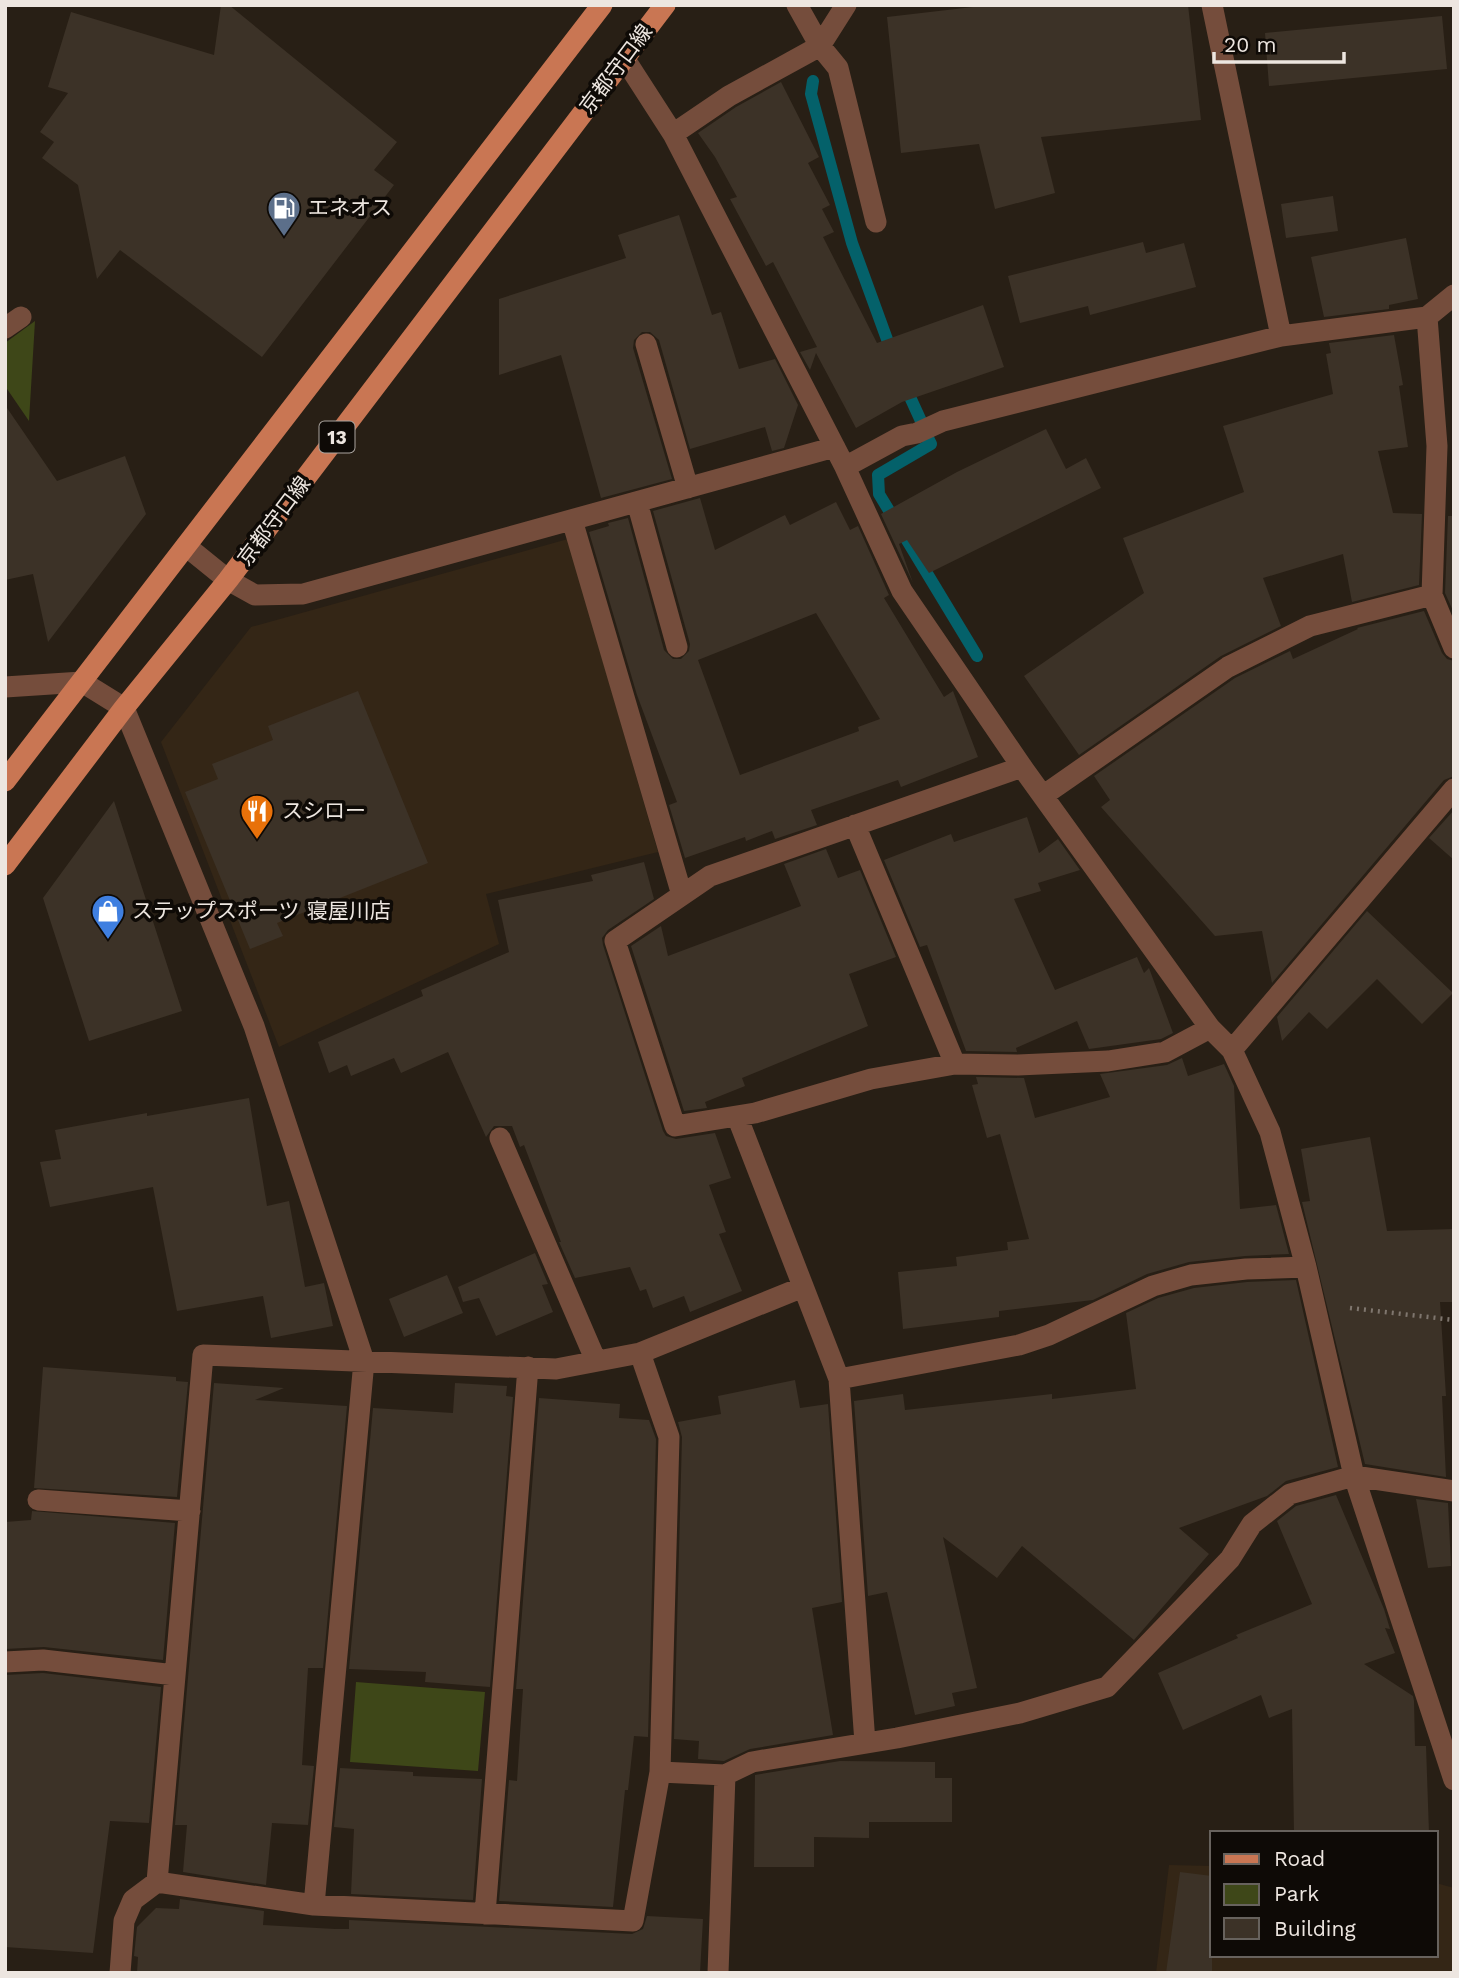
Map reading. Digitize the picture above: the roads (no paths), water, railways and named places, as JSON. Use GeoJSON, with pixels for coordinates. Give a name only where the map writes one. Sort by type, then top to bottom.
{"type":"FeatureCollection","features":[{"type":"Feature","properties":{"kind":"main road","name":"13"},"geometry":{"type":"LineString","coordinates":[[5,781],[602,5]]}},
{"type":"Feature","properties":{"kind":"main road","name":"京都守口線"},"geometry":{"type":"LineString","coordinates":[[5,865],[124,708],[228,580],[624,58],[655,10]]}},
{"type":"Feature","properties":{"kind":"street"},"geometry":{"type":"LineString","coordinates":[[797,5],[820,46],[838,68],[876,222]]}},
{"type":"Feature","properties":{"kind":"street"},"geometry":{"type":"LineString","coordinates":[[673,134],[729,96],[820,46],[846,5]]}},
{"type":"Feature","properties":{"kind":"street"},"geometry":{"type":"LineString","coordinates":[[1212,5],[1280,336]]}},
{"type":"Feature","properties":{"kind":"street"},"geometry":{"type":"LineString","coordinates":[[624,58],[673,134],[835,447],[902,592],[1022,767],[1210,1028],[1232,1050],[1270,1132],[1306,1266],[1354,1476],[1454,1780]]}},
{"type":"Feature","properties":{"kind":"street"},"geometry":{"type":"LineString","coordinates":[[845,467],[902,436],[917,433],[943,421],[1280,336],[1427,317],[1454,295]]}},
{"type":"Feature","properties":{"kind":"street"},"geometry":{"type":"LineString","coordinates":[[1427,317],[1437,446],[1432,595],[1454,648]]}},
{"type":"Feature","properties":{"kind":"street"},"geometry":{"type":"LineString","coordinates":[[646,344],[688,488]]}},
{"type":"Feature","properties":{"kind":"street"},"geometry":{"type":"LineString","coordinates":[[186,546],[228,580],[255,595],[303,594],[835,447]]}},
{"type":"Feature","properties":{"kind":"street"},"geometry":{"type":"LineString","coordinates":[[637,502],[677,647]]}},
{"type":"Feature","properties":{"kind":"street"},"geometry":{"type":"LineString","coordinates":[[572,520],[682,895]]}},
{"type":"Feature","properties":{"kind":"street"},"geometry":{"type":"LineString","coordinates":[[1044,794],[1228,667],[1310,626],[1432,595]]}},
{"type":"Feature","properties":{"kind":"street"},"geometry":{"type":"LineString","coordinates":[[5,687],[82,682],[124,708],[254,1026],[364,1361],[314,1905]]}},
{"type":"Feature","properties":{"kind":"street"},"geometry":{"type":"LineString","coordinates":[[1022,767],[710,876],[615,941],[675,1126],[755,1113],[872,1079],[955,1064],[1018,1065],[1108,1061],[1165,1052],[1210,1028]]}},
{"type":"Feature","properties":{"kind":"street"},"geometry":{"type":"LineString","coordinates":[[1232,1050],[1454,789]]}},
{"type":"Feature","properties":{"kind":"street"},"geometry":{"type":"LineString","coordinates":[[855,825],[955,1064]]}},
{"type":"Feature","properties":{"kind":"street"},"geometry":{"type":"LineString","coordinates":[[737,1116],[839,1379],[865,1743]]}},
{"type":"Feature","properties":{"kind":"street"},"geometry":{"type":"LineString","coordinates":[[500,1138],[596,1361]]}},
{"type":"Feature","properties":{"kind":"street"},"geometry":{"type":"LineString","coordinates":[[839,1379],[1019,1345],[1049,1335],[1153,1286],[1191,1275],[1306,1266]]}},
{"type":"Feature","properties":{"kind":"street"},"geometry":{"type":"LineString","coordinates":[[157,1882],[203,1355],[555,1368],[639,1353],[803,1287]]}},
{"type":"Feature","properties":{"kind":"street"},"geometry":{"type":"LineString","coordinates":[[120,1973],[124,1921],[132,1900],[157,1882],[314,1905],[633,1921],[660,1772],[669,1437],[639,1353]]}},
{"type":"Feature","properties":{"kind":"street"},"geometry":{"type":"LineString","coordinates":[[485,1914],[527,1367]]}},
{"type":"Feature","properties":{"kind":"street"},"geometry":{"type":"LineString","coordinates":[[660,1772],[725,1775],[752,1762],[1020,1713],[1107,1687],[1230,1559],[1252,1524],[1290,1494],[1354,1476],[1454,1491]]}},
{"type":"Feature","properties":{"kind":"street"},"geometry":{"type":"LineString","coordinates":[[38,1500],[190,1511]]}},
{"type":"Feature","properties":{"kind":"street"},"geometry":{"type":"LineString","coordinates":[[5,1662],[43,1660],[175,1675]]}},
{"type":"Feature","properties":{"kind":"street"},"geometry":{"type":"LineString","coordinates":[[718,1973],[725,1775]]}},
{"type":"Feature","properties":{"kind":"waterway"},"geometry":{"type":"LineString","coordinates":[[813,81],[811,94],[852,243],[892,353]]}},
{"type":"Feature","properties":{"kind":"waterway"},"geometry":{"type":"LineString","coordinates":[[905,386],[921,421]]}},
{"type":"Feature","properties":{"kind":"waterway"},"geometry":{"type":"LineString","coordinates":[[926,434],[931,444],[878,475],[879,494],[977,656]]}},
{"type":"Feature","properties":{"kind":"place","name":"エネオス"},"geometry":{"type":"Point","coordinates":[284,238]}},
{"type":"Feature","properties":{"kind":"place","name":"スシロー"},"geometry":{"type":"Point","coordinates":[257,841]}},
{"type":"Feature","properties":{"kind":"place","name":"ステップスポーツ 寝屋川店"},"geometry":{"type":"Point","coordinates":[108,941]}}]}
